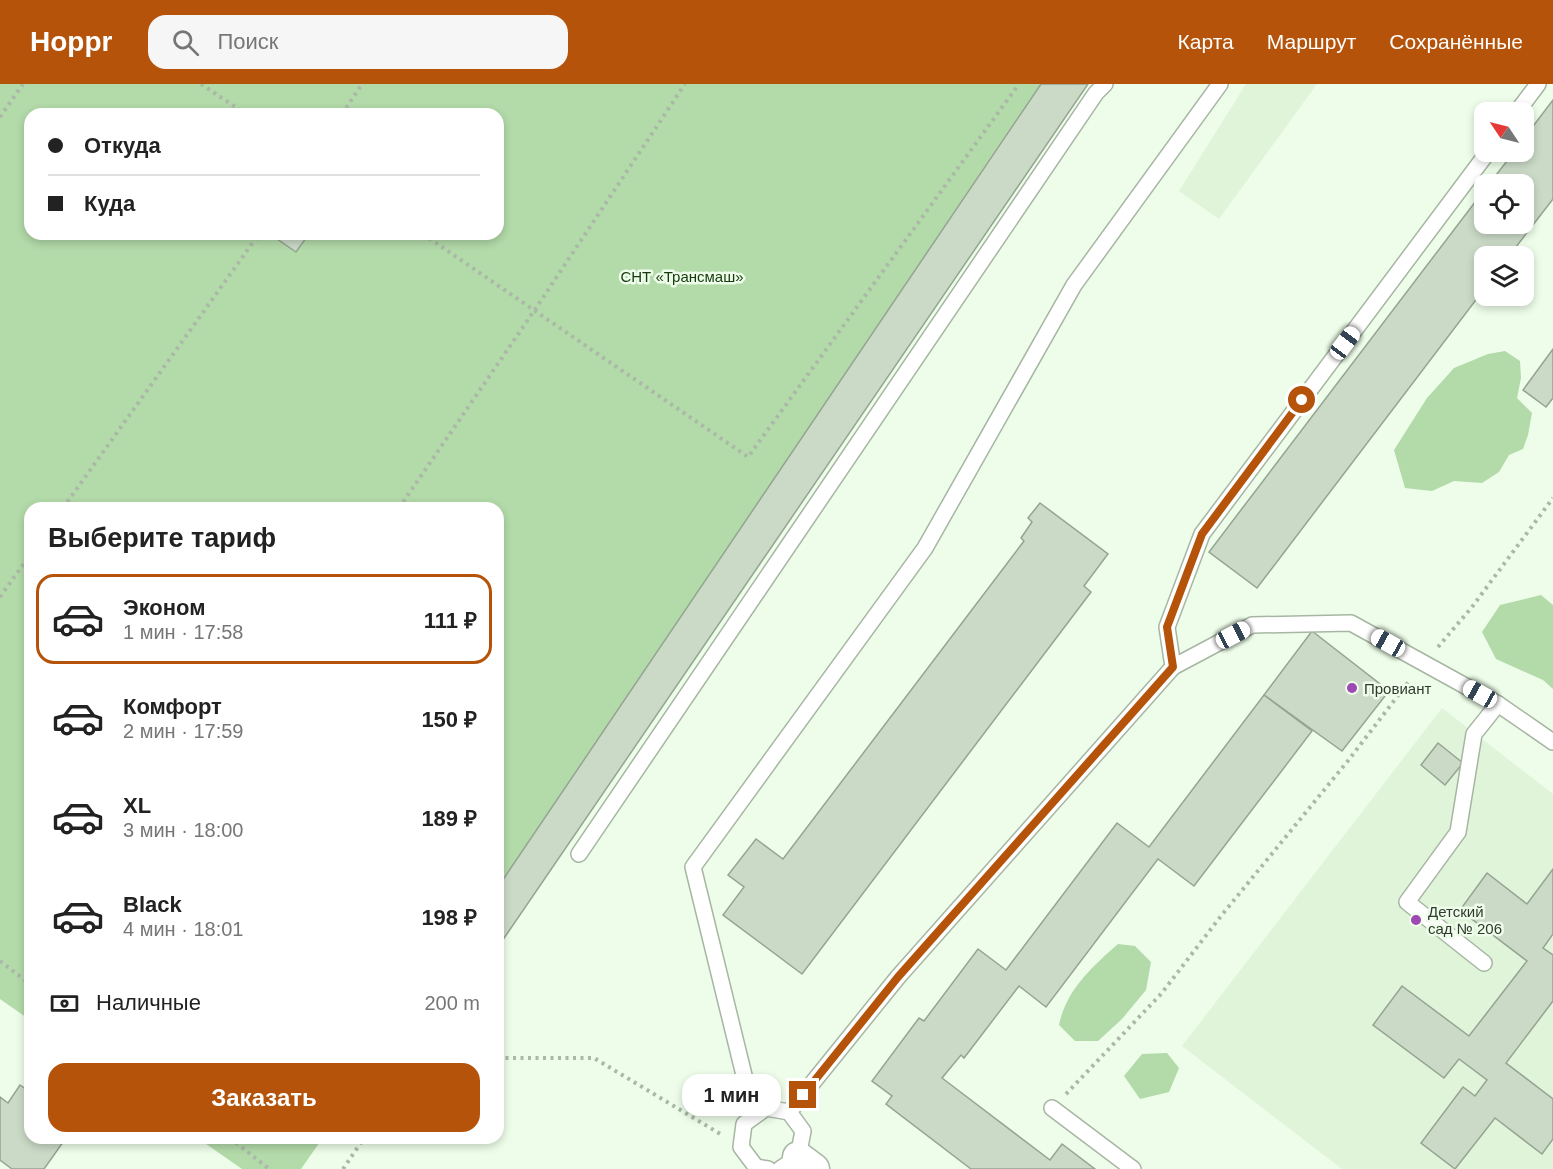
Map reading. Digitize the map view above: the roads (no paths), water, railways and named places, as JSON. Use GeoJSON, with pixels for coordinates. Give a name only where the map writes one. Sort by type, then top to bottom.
{"type":"FeatureCollection","features":[{"type":"Feature","properties":{"kind":"lane"},"geometry":{"type":"LineString","coordinates":[[579,854],[1096,93],[1105,84]]}},
{"type":"Feature","properties":{"kind":"lane"},"geometry":{"type":"LineString","coordinates":[[754,1116],[693,867],[926,548],[1074,285],[1220,84]]}},
{"type":"Feature","properties":{"kind":"lane"},"geometry":{"type":"LineString","coordinates":[[1524,102],[1538,84]]}},
{"type":"Feature","properties":{"kind":"lane"},"geometry":{"type":"LineString","coordinates":[[1173,667],[1167,627],[1202,534],[1481,162]]}},
{"type":"Feature","properties":{"kind":"lane"},"geometry":{"type":"LineString","coordinates":[[789,1112],[898,977],[1173,667],[1252,625],[1352,623],[1498,704],[1553,742]]}},
{"type":"Feature","properties":{"kind":"lane"},"geometry":{"type":"LineString","coordinates":[[1484,963],[1407,902],[1458,832],[1474,734],[1498,704]]}},
{"type":"Feature","properties":{"kind":"lane"},"geometry":{"type":"LineString","coordinates":[[768,1169],[756,1167],[741,1147],[744,1124],[766,1108],[789,1112],[803,1131],[797,1165]]}},
{"type":"Feature","properties":{"kind":"lane"},"geometry":{"type":"LineString","coordinates":[[1052,1108],[1133,1169]]}},
{"type":"Feature","properties":{"kind":"place","name":"Провиант"},"geometry":{"type":"Point","coordinates":[1352,688]}},
{"type":"Feature","properties":{"kind":"place","name":"Детский сад № 206"},"geometry":{"type":"Point","coordinates":[1416,920]}},
{"type":"Feature","properties":{"kind":"park label","name":"СНТ «Трансмаш»"},"geometry":{"type":"Point","coordinates":[682,276]}}]}
